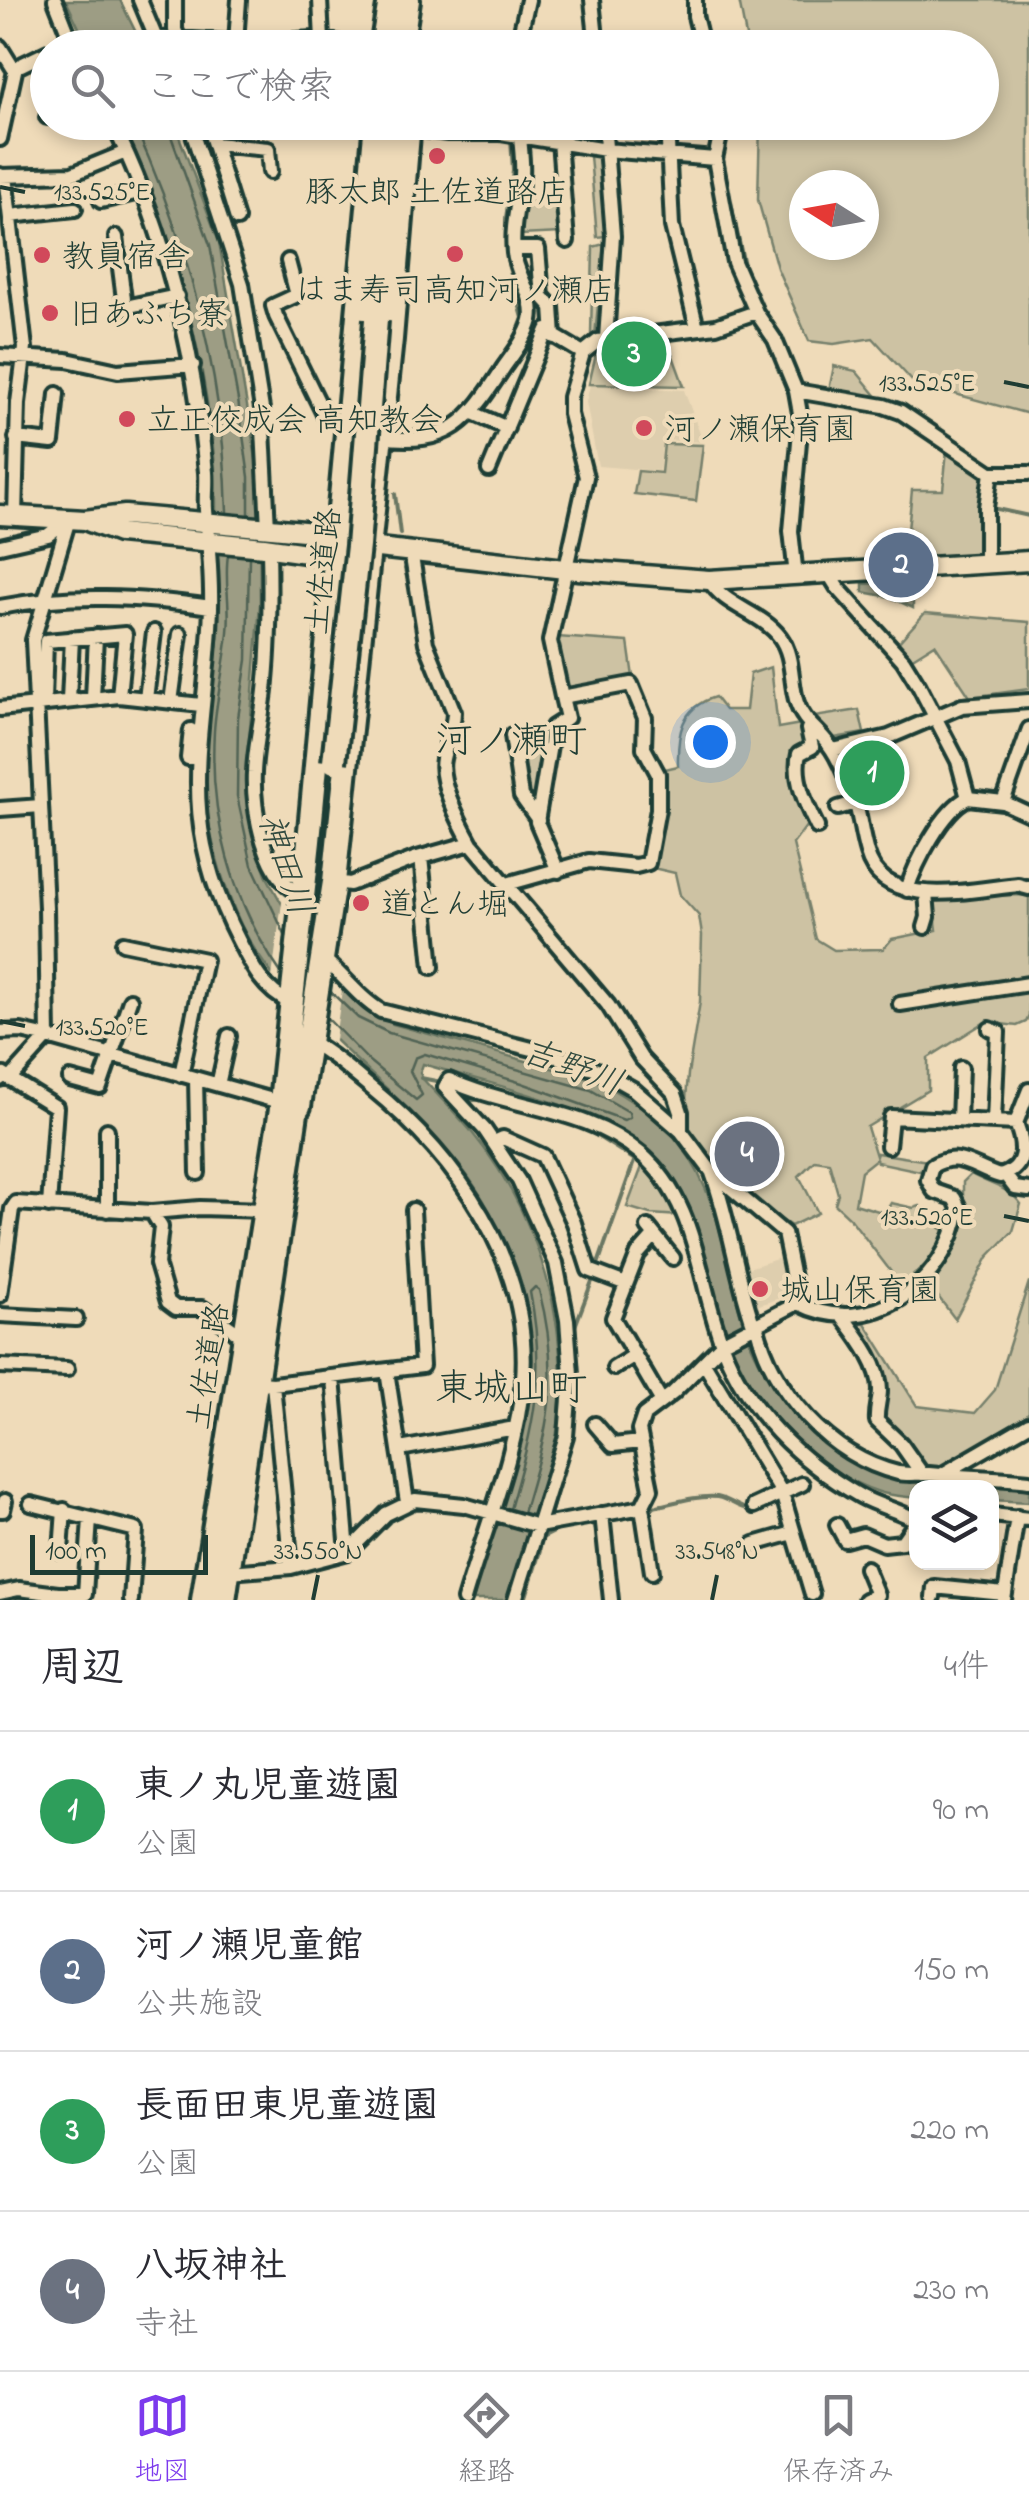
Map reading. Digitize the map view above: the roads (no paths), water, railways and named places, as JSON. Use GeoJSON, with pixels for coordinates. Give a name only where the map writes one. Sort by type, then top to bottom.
{"type":"FeatureCollection","features":[{"type":"Feature","properties":{"kind":"highway"},"geometry":{"type":"LineString","coordinates":[[386,30],[394,0]]}},
{"type":"Feature","properties":{"kind":"highway"},"geometry":{"type":"LineString","coordinates":[[394,0],[397,30]]}},
{"type":"Feature","properties":{"kind":"highway"},"geometry":{"type":"LineString","coordinates":[[402,30],[408,0]]}},
{"type":"Feature","properties":{"kind":"highway"},"geometry":{"type":"LineString","coordinates":[[416,30],[418,0]]}},
{"type":"Feature","properties":{"kind":"highway"},"geometry":{"type":"LineString","coordinates":[[306,915],[347,419],[366,327],[375,140]]}},
{"type":"Feature","properties":{"kind":"highway","name":"土佐道路"},"geometry":{"type":"LineString","coordinates":[[224,1600],[290,1104],[306,915],[334,762],[358,546],[366,327],[401,140]]}},
{"type":"Feature","properties":{"kind":"highway"},"geometry":{"type":"LineString","coordinates":[[297,1018],[323,959],[334,882],[390,338],[403,140]]}},
{"type":"Feature","properties":{"kind":"highway","name":"土佐道路"},"geometry":{"type":"LineString","coordinates":[[203,1600],[256,1382],[245,1338],[266,1210],[290,1104]]}},
{"type":"Feature","properties":{"kind":"street"},"geometry":{"type":"LineString","coordinates":[[55,0],[67,30]]}},
{"type":"Feature","properties":{"kind":"street"},"geometry":{"type":"LineString","coordinates":[[140,0],[153,30]]}},
{"type":"Feature","properties":{"kind":"street"},"geometry":{"type":"LineString","coordinates":[[175,0],[175,30]]}},
{"type":"Feature","properties":{"kind":"street"},"geometry":{"type":"LineString","coordinates":[[237,30],[239,0]]}},
{"type":"Feature","properties":{"kind":"street"},"geometry":{"type":"LineString","coordinates":[[320,0],[322,30]]}},
{"type":"Feature","properties":{"kind":"street"},"geometry":{"type":"LineString","coordinates":[[521,30],[528,0]]}},
{"type":"Feature","properties":{"kind":"street"},"geometry":{"type":"LineString","coordinates":[[592,0],[595,30]]}},
{"type":"Feature","properties":{"kind":"street"},"geometry":{"type":"LineString","coordinates":[[695,0],[698,30]]}},
{"type":"Feature","properties":{"kind":"street"},"geometry":{"type":"LineString","coordinates":[[0,47],[15,71],[0,139]]}},
{"type":"Feature","properties":{"kind":"street"},"geometry":{"type":"LineString","coordinates":[[21,65],[30,61]]}},
{"type":"Feature","properties":{"kind":"street"},"geometry":{"type":"LineString","coordinates":[[120,140],[144,191],[177,296],[193,366],[211,532],[211,607],[196,705],[197,814],[211,879],[256,973],[328,1052],[404,1114],[448,1162],[478,1206],[504,1262],[518,1314],[523,1377],[514,1428],[493,1513],[464,1600]]}},
{"type":"Feature","properties":{"kind":"street"},"geometry":{"type":"LineString","coordinates":[[195,140],[242,284],[262,410],[267,538],[266,680],[254,774],[258,816],[276,874],[306,915]]}},
{"type":"Feature","properties":{"kind":"street"},"geometry":{"type":"LineString","coordinates":[[214,140],[237,220]]}},
{"type":"Feature","properties":{"kind":"street"},"geometry":{"type":"LineString","coordinates":[[380,437],[418,440],[454,428],[473,413],[532,318],[514,249],[514,213],[522,172],[511,140]]}},
{"type":"Feature","properties":{"kind":"street"},"geometry":{"type":"LineString","coordinates":[[552,140],[606,150],[714,158]]}},
{"type":"Feature","properties":{"kind":"street"},"geometry":{"type":"LineString","coordinates":[[605,140],[614,236],[606,339]]}},
{"type":"Feature","properties":{"kind":"street"},"geometry":{"type":"LineString","coordinates":[[669,140],[672,226],[698,328]]}},
{"type":"Feature","properties":{"kind":"street"},"geometry":{"type":"LineString","coordinates":[[718,140],[714,158],[734,262],[756,312],[775,340],[796,391],[800,419],[790,531],[796,576]]}},
{"type":"Feature","properties":{"kind":"street"},"geometry":{"type":"LineString","coordinates":[[558,141],[567,241]]}},
{"type":"Feature","properties":{"kind":"street"},"geometry":{"type":"LineString","coordinates":[[215,144],[268,149],[270,172]]}},
{"type":"Feature","properties":{"kind":"street"},"geometry":{"type":"LineString","coordinates":[[0,176],[72,174],[126,152]]}},
{"type":"Feature","properties":{"kind":"street"},"geometry":{"type":"LineString","coordinates":[[0,176],[6,184],[25,356],[7,515],[77,520],[125,515],[211,532],[336,546],[709,580],[1029,561]]}},
{"type":"Feature","properties":{"kind":"street"},"geometry":{"type":"LineString","coordinates":[[102,201],[144,191]]}},
{"type":"Feature","properties":{"kind":"street"},"geometry":{"type":"LineString","coordinates":[[10,216],[75,208]]}},
{"type":"Feature","properties":{"kind":"street"},"geometry":{"type":"LineString","coordinates":[[116,237],[126,307],[177,296]]}},
{"type":"Feature","properties":{"kind":"street"},"geometry":{"type":"LineString","coordinates":[[489,470],[550,333],[552,308],[542,296],[538,248],[514,249]]}},
{"type":"Feature","properties":{"kind":"street"},"geometry":{"type":"LineString","coordinates":[[288,261],[297,295],[273,306],[276,316],[326,418],[347,419]]}},
{"type":"Feature","properties":{"kind":"street"},"geometry":{"type":"LineString","coordinates":[[538,820],[553,727],[567,718],[550,641],[586,478],[570,414],[570,398],[583,353],[589,345],[606,339],[716,326],[756,312]]}},
{"type":"Feature","properties":{"kind":"street"},"geometry":{"type":"LineString","coordinates":[[532,318],[583,353]]}},
{"type":"Feature","properties":{"kind":"street"},"geometry":{"type":"LineString","coordinates":[[366,327],[390,338]]}},
{"type":"Feature","properties":{"kind":"street"},"geometry":{"type":"LineString","coordinates":[[0,356],[67,360],[118,371],[193,366]]}},
{"type":"Feature","properties":{"kind":"street"},"geometry":{"type":"LineString","coordinates":[[499,375],[524,385]]}},
{"type":"Feature","properties":{"kind":"street"},"geometry":{"type":"LineString","coordinates":[[796,391],[901,412],[991,473],[1029,473]]}},
{"type":"Feature","properties":{"kind":"street"},"geometry":{"type":"LineString","coordinates":[[16,438],[52,442],[57,394]]}},
{"type":"Feature","properties":{"kind":"street"},"geometry":{"type":"LineString","coordinates":[[473,413],[506,428]]}},
{"type":"Feature","properties":{"kind":"street"},"geometry":{"type":"LineString","coordinates":[[986,564],[986,507],[991,473]]}},
{"type":"Feature","properties":{"kind":"street"},"geometry":{"type":"LineString","coordinates":[[0,546],[48,534],[77,520]]}},
{"type":"Feature","properties":{"kind":"street"},"geometry":{"type":"LineString","coordinates":[[41,704],[33,632],[77,520]]}},
{"type":"Feature","properties":{"kind":"street"},"geometry":{"type":"LineString","coordinates":[[410,552],[426,642],[454,712],[442,768],[467,846],[507,884],[608,1005],[641,1058],[675,1094],[681,1112],[681,1131]]}},
{"type":"Feature","properties":{"kind":"street"},"geometry":{"type":"LineString","coordinates":[[830,574],[836,587],[903,660],[958,761],[968,798]]}},
{"type":"Feature","properties":{"kind":"street"},"geometry":{"type":"LineString","coordinates":[[709,580],[716,592],[782,638],[803,719],[833,750],[858,802],[867,856],[891,884],[926,893],[1022,890]]}},
{"type":"Feature","properties":{"kind":"street"},"geometry":{"type":"LineString","coordinates":[[0,606],[45,598],[136,596],[211,607]]}},
{"type":"Feature","properties":{"kind":"street"},"geometry":{"type":"LineString","coordinates":[[146,699],[154,632]]}},
{"type":"Feature","properties":{"kind":"street"},"geometry":{"type":"LineString","coordinates":[[50,1206],[56,1107],[5,1079],[48,1037],[48,938],[40,806],[46,641],[125,634],[119,696]]}},
{"type":"Feature","properties":{"kind":"street"},"geometry":{"type":"LineString","coordinates":[[170,702],[180,634]]}},
{"type":"Feature","properties":{"kind":"street"},"geometry":{"type":"LineString","coordinates":[[94,698],[96,636]]}},
{"type":"Feature","properties":{"kind":"street"},"geometry":{"type":"LineString","coordinates":[[70,700],[72,638]]}},
{"type":"Feature","properties":{"kind":"street"},"geometry":{"type":"LineString","coordinates":[[507,884],[589,862],[636,866],[648,863],[658,810],[658,774],[644,748],[646,718],[631,684],[562,697]]}},
{"type":"Feature","properties":{"kind":"street"},"geometry":{"type":"LineString","coordinates":[[0,709],[119,696],[196,705]]}},
{"type":"Feature","properties":{"kind":"street"},"geometry":{"type":"LineString","coordinates":[[833,750],[889,737],[974,703],[1029,701]]}},
{"type":"Feature","properties":{"kind":"street"},"geometry":{"type":"LineString","coordinates":[[810,726],[812,747],[799,754],[797,762],[805,803],[816,827]]}},
{"type":"Feature","properties":{"kind":"street"},"geometry":{"type":"LineString","coordinates":[[1004,802],[1029,730]]}},
{"type":"Feature","properties":{"kind":"street"},"geometry":{"type":"LineString","coordinates":[[512,735],[521,796],[538,820],[558,872]]}},
{"type":"Feature","properties":{"kind":"street"},"geometry":{"type":"LineString","coordinates":[[907,890],[918,862],[951,809],[968,798],[1004,802],[1029,814]]}},
{"type":"Feature","properties":{"kind":"street"},"geometry":{"type":"LineString","coordinates":[[838,808],[858,802]]}},
{"type":"Feature","properties":{"kind":"street"},"geometry":{"type":"LineString","coordinates":[[0,809],[40,806]]}},
{"type":"Feature","properties":{"kind":"street"},"geometry":{"type":"LineString","coordinates":[[334,882],[350,884],[421,857],[467,846]]}},
{"type":"Feature","properties":{"kind":"street"},"geometry":{"type":"LineString","coordinates":[[421,857],[432,967]]}},
{"type":"Feature","properties":{"kind":"street"},"geometry":{"type":"LineString","coordinates":[[924,927],[928,917],[926,893]]}},
{"type":"Feature","properties":{"kind":"street"},"geometry":{"type":"LineString","coordinates":[[122,942],[205,960],[181,1075]]}},
{"type":"Feature","properties":{"kind":"street"},"geometry":{"type":"LineString","coordinates":[[323,959],[381,1011],[536,1050],[602,1072],[633,1089],[681,1131],[711,1171],[784,1233],[798,1303]]}},
{"type":"Feature","properties":{"kind":"street"},"geometry":{"type":"LineString","coordinates":[[900,1004],[1029,984]]}},
{"type":"Feature","properties":{"kind":"street"},"geometry":{"type":"LineString","coordinates":[[70,1080],[100,1087],[130,1000]]}},
{"type":"Feature","properties":{"kind":"street"},"geometry":{"type":"LineString","coordinates":[[990,1029],[998,1032],[994,1121]]}},
{"type":"Feature","properties":{"kind":"street"},"geometry":{"type":"LineString","coordinates":[[0,1032],[21,1031],[48,1037],[290,1104]]}},
{"type":"Feature","properties":{"kind":"street"},"geometry":{"type":"LineString","coordinates":[[218,1085],[229,1036]]}},
{"type":"Feature","properties":{"kind":"street"},"geometry":{"type":"LineString","coordinates":[[959,1120],[962,1068]]}},
{"type":"Feature","properties":{"kind":"street"},"geometry":{"type":"LineString","coordinates":[[196,1079],[192,1156],[198,1173]]}},
{"type":"Feature","properties":{"kind":"street"},"geometry":{"type":"LineString","coordinates":[[515,1600],[566,1436],[571,1374],[567,1320],[548,1241],[519,1181],[494,1142],[445,1088],[446,1081],[601,1130],[641,1154],[666,1180],[687,1216],[736,1376],[760,1414],[796,1451],[862,1496],[909,1518]]}},
{"type":"Feature","properties":{"kind":"street"},"geometry":{"type":"LineString","coordinates":[[1006,1176],[1022,1157],[1023,1142],[1016,1123],[1028,1094]]}},
{"type":"Feature","properties":{"kind":"street"},"geometry":{"type":"LineString","coordinates":[[888,1146],[891,1116],[1016,1123]]}},
{"type":"Feature","properties":{"kind":"street"},"geometry":{"type":"LineString","coordinates":[[107,1130],[107,1210]]}},
{"type":"Feature","properties":{"kind":"street"},"geometry":{"type":"LineString","coordinates":[[494,1142],[502,1138],[544,1156],[594,1274],[626,1284]]}},
{"type":"Feature","properties":{"kind":"street"},"geometry":{"type":"LineString","coordinates":[[229,1572],[291,1567],[348,1552],[386,1514],[407,1502],[436,1501],[536,1525],[642,1507],[647,1504],[651,1483],[641,1442],[642,1418],[724,1343],[798,1303],[843,1316],[866,1315],[886,1308],[934,1270],[959,1208],[954,1198],[934,1191],[928,1180],[932,1166],[947,1158],[964,1160],[980,1170],[1006,1176],[1015,1188],[1029,1190]]}},
{"type":"Feature","properties":{"kind":"street"},"geometry":{"type":"LineString","coordinates":[[711,1171],[728,1216],[735,1264],[753,1325],[782,1389],[799,1410],[846,1449],[902,1474],[1029,1481]]}},
{"type":"Feature","properties":{"kind":"street"},"geometry":{"type":"LineString","coordinates":[[0,1295],[6,1210],[16,1203],[152,1212],[200,1208],[266,1210]]}},
{"type":"Feature","properties":{"kind":"street"},"geometry":{"type":"LineString","coordinates":[[291,1567],[256,1382],[333,1378],[422,1366],[413,1210]]}},
{"type":"Feature","properties":{"kind":"street"},"geometry":{"type":"LineString","coordinates":[[152,1212],[161,1227],[157,1264],[168,1302],[176,1308],[202,1308],[245,1338]]}},
{"type":"Feature","properties":{"kind":"street"},"geometry":{"type":"LineString","coordinates":[[661,1400],[613,1318],[650,1232],[673,1258]]}},
{"type":"Feature","properties":{"kind":"street"},"geometry":{"type":"LineString","coordinates":[[0,1315],[76,1319]]}},
{"type":"Feature","properties":{"kind":"street"},"geometry":{"type":"LineString","coordinates":[[843,1316],[874,1366],[880,1392],[877,1422],[901,1444],[922,1474]]}},
{"type":"Feature","properties":{"kind":"street"},"geometry":{"type":"LineString","coordinates":[[614,1368],[635,1355]]}},
{"type":"Feature","properties":{"kind":"street"},"geometry":{"type":"LineString","coordinates":[[704,1363],[782,1492],[812,1594]]}},
{"type":"Feature","properties":{"kind":"street"},"geometry":{"type":"LineString","coordinates":[[0,1366],[67,1369]]}},
{"type":"Feature","properties":{"kind":"street"},"geometry":{"type":"LineString","coordinates":[[386,1371],[407,1502]]}},
{"type":"Feature","properties":{"kind":"street"},"geometry":{"type":"LineString","coordinates":[[333,1378],[348,1552]]}},
{"type":"Feature","properties":{"kind":"street"},"geometry":{"type":"LineString","coordinates":[[595,1424],[614,1445],[641,1442]]}},
{"type":"Feature","properties":{"kind":"street"},"geometry":{"type":"LineString","coordinates":[[941,1476],[1029,1424]]}},
{"type":"Feature","properties":{"kind":"street"},"geometry":{"type":"LineString","coordinates":[[400,1449],[514,1428]]}},
{"type":"Feature","properties":{"kind":"street"},"geometry":{"type":"LineString","coordinates":[[754,1506],[802,1484]]}},
{"type":"Feature","properties":{"kind":"street"},"geometry":{"type":"LineString","coordinates":[[32,1504],[136,1530],[131,1600]]}},
{"type":"Feature","properties":{"kind":"street"},"geometry":{"type":"LineString","coordinates":[[642,1507],[652,1572]]}},
{"type":"Feature","properties":{"kind":"street"},"geometry":{"type":"LineString","coordinates":[[61,1551],[64,1510]]}},
{"type":"Feature","properties":{"kind":"street"},"geometry":{"type":"LineString","coordinates":[[602,1514],[612,1600]]}},
{"type":"Feature","properties":{"kind":"street"},"geometry":{"type":"LineString","coordinates":[[933,1598],[934,1587],[1004,1597],[1023,1518]]}},
{"type":"Feature","properties":{"kind":"street"},"geometry":{"type":"LineString","coordinates":[[0,1593],[18,1589],[60,1597],[85,1594],[90,1519]]}},
{"type":"Feature","properties":{"kind":"street"},"geometry":{"type":"LineString","coordinates":[[837,1525],[845,1540],[863,1535],[884,1544],[902,1542],[909,1532]]}},
{"type":"Feature","properties":{"kind":"street"},"geometry":{"type":"LineString","coordinates":[[754,1544],[792,1532]]}},
{"type":"Feature","properties":{"kind":"street"},"geometry":{"type":"LineString","coordinates":[[866,1568],[878,1595],[866,1600]]}},
{"type":"Feature","properties":{"kind":"water"},"geometry":{"type":"Polygon","coordinates":[[[66,0],[120,0],[135,30],[80,30],[66,0]]]}},
{"type":"Feature","properties":{"kind":"water"},"geometry":{"type":"Polygon","coordinates":[[[130,140],[180,140],[219,242],[259,476],[260,604],[246,778],[256,844],[267,877],[314,962],[364,1010],[393,1024],[595,1080],[662,1124],[693,1163],[712,1205],[749,1341],[775,1388],[811,1429],[832,1446],[878,1472],[909,1481],[909,1497],[879,1492],[833,1470],[790,1436],[755,1395],[721,1324],[695,1221],[685,1197],[654,1154],[608,1124],[578,1111],[423,1064],[423,1079],[470,1130],[516,1199],[546,1276],[560,1357],[556,1439],[508,1600],[473,1600],[526,1413],[528,1384],[523,1329],[509,1262],[492,1217],[454,1159],[276,979],[244,930],[227,889],[208,820],[203,773],[219,623],[215,471],[209,412],[193,327],[155,203],[130,140]]]}},
{"type":"Feature","properties":{"kind":"water"},"geometry":{"type":"Polygon","coordinates":[[[913,582],[913,608],[890,597],[863,592],[863,584],[913,582]]]}},
{"type":"Feature","properties":{"kind":"water"},"geometry":{"type":"Polygon","coordinates":[[[999,1486],[1029,1488],[1029,1502],[999,1500],[999,1486]]]}},
{"type":"Feature","properties":{"kind":"waterway"},"geometry":{"type":"LineString","coordinates":[[701,0],[706,30]]}},
{"type":"Feature","properties":{"kind":"waterway"},"geometry":{"type":"LineString","coordinates":[[511,140],[513,170],[506,218],[508,264],[523,318],[512,346]]}},
{"type":"Feature","properties":{"kind":"waterway"},"geometry":{"type":"LineString","coordinates":[[725,140],[721,156],[745,270],[756,296]]}},
{"type":"Feature","properties":{"kind":"waterway"},"geometry":{"type":"LineString","coordinates":[[961,460],[983,477],[982,495]]}},
{"type":"Feature","properties":{"kind":"waterway"},"geometry":{"type":"LineString","coordinates":[[395,494],[400,534]]}},
{"type":"Feature","properties":{"kind":"waterway"},"geometry":{"type":"LineString","coordinates":[[992,508],[1029,516]]}},
{"type":"Feature","properties":{"kind":"waterway"},"geometry":{"type":"LineString","coordinates":[[405,569],[413,601]]}},
{"type":"Feature","properties":{"kind":"waterway"},"geometry":{"type":"LineString","coordinates":[[426,659],[447,714],[438,754]]}},
{"type":"Feature","properties":{"kind":"waterway"},"geometry":{"type":"LineString","coordinates":[[451,817],[461,840]]}},
{"type":"Feature","properties":{"kind":"waterway"},"geometry":{"type":"LineString","coordinates":[[421,1078],[441,1082]]}},
{"type":"Feature","properties":{"kind":"waterway"},"geometry":{"type":"LineString","coordinates":[[464,1101],[485,1099]]}},
{"type":"Feature","properties":{"kind":"waterway"},"geometry":{"type":"LineString","coordinates":[[561,1121],[589,1131],[635,1160]]}},
{"type":"Feature","properties":{"kind":"waterway"},"geometry":{"type":"LineString","coordinates":[[597,1267],[634,1154]]}},
{"type":"Feature","properties":{"kind":"waterway"},"geometry":{"type":"LineString","coordinates":[[573,1427],[577,1373],[574,1329],[594,1276]]}},
{"type":"Feature","properties":{"kind":"waterway"},"geometry":{"type":"LineString","coordinates":[[549,1519],[570,1442]]}},
{"type":"Feature","properties":{"kind":"waterway"},"geometry":{"type":"LineString","coordinates":[[653,1507],[710,1497],[754,1509]]}},
{"type":"Feature","properties":{"kind":"waterway"},"geometry":{"type":"LineString","coordinates":[[544,1537],[562,1528]]}},
{"type":"Feature","properties":{"kind":"waterway"},"geometry":{"type":"LineString","coordinates":[[525,1600],[540,1551]]}},
{"type":"Feature","properties":{"kind":"place","name":"豚太郎 土佐道路店"},"geometry":{"type":"Point","coordinates":[437,156]}},
{"type":"Feature","properties":{"kind":"place","name":"はま寿司高知河ノ瀬店"},"geometry":{"type":"Point","coordinates":[455,254]}},
{"type":"Feature","properties":{"kind":"place","name":"教員宿舎"},"geometry":{"type":"Point","coordinates":[42,255]}},
{"type":"Feature","properties":{"kind":"place","name":"旧あふち寮"},"geometry":{"type":"Point","coordinates":[50,313]}},
{"type":"Feature","properties":{"kind":"place","name":"長面田東児童遊園"},"geometry":{"type":"Point","coordinates":[634,354]}},
{"type":"Feature","properties":{"kind":"place","name":"立正佼成会 高知教会"},"geometry":{"type":"Point","coordinates":[127,419]}},
{"type":"Feature","properties":{"kind":"place","name":"河ノ瀬保育園"},"geometry":{"type":"Point","coordinates":[644,428]}},
{"type":"Feature","properties":{"kind":"place","name":"河ノ瀬児童館"},"geometry":{"type":"Point","coordinates":[901,565]}},
{"type":"Feature","properties":{"kind":"place","name":"東ノ丸児童遊園"},"geometry":{"type":"Point","coordinates":[872,773]}},
{"type":"Feature","properties":{"kind":"place","name":"道とん堀"},"geometry":{"type":"Point","coordinates":[361,903]}},
{"type":"Feature","properties":{"kind":"place","name":"八坂神社"},"geometry":{"type":"Point","coordinates":[747,1154]}},
{"type":"Feature","properties":{"kind":"place","name":"城山保育園"},"geometry":{"type":"Point","coordinates":[760,1289]}},
{"type":"Feature","properties":{"kind":"district","name":"河ノ瀬町"},"geometry":{"type":"Point","coordinates":[511,739]}},
{"type":"Feature","properties":{"kind":"district","name":"東城山町"},"geometry":{"type":"Point","coordinates":[511,1387]}},
{"type":"Feature","properties":{"kind":"water label","name":"神田川"},"geometry":{"type":"Point","coordinates":[287,864]}},
{"type":"Feature","properties":{"kind":"water label","name":"吉野川"},"geometry":{"type":"Point","coordinates":[573,1066]}}]}
